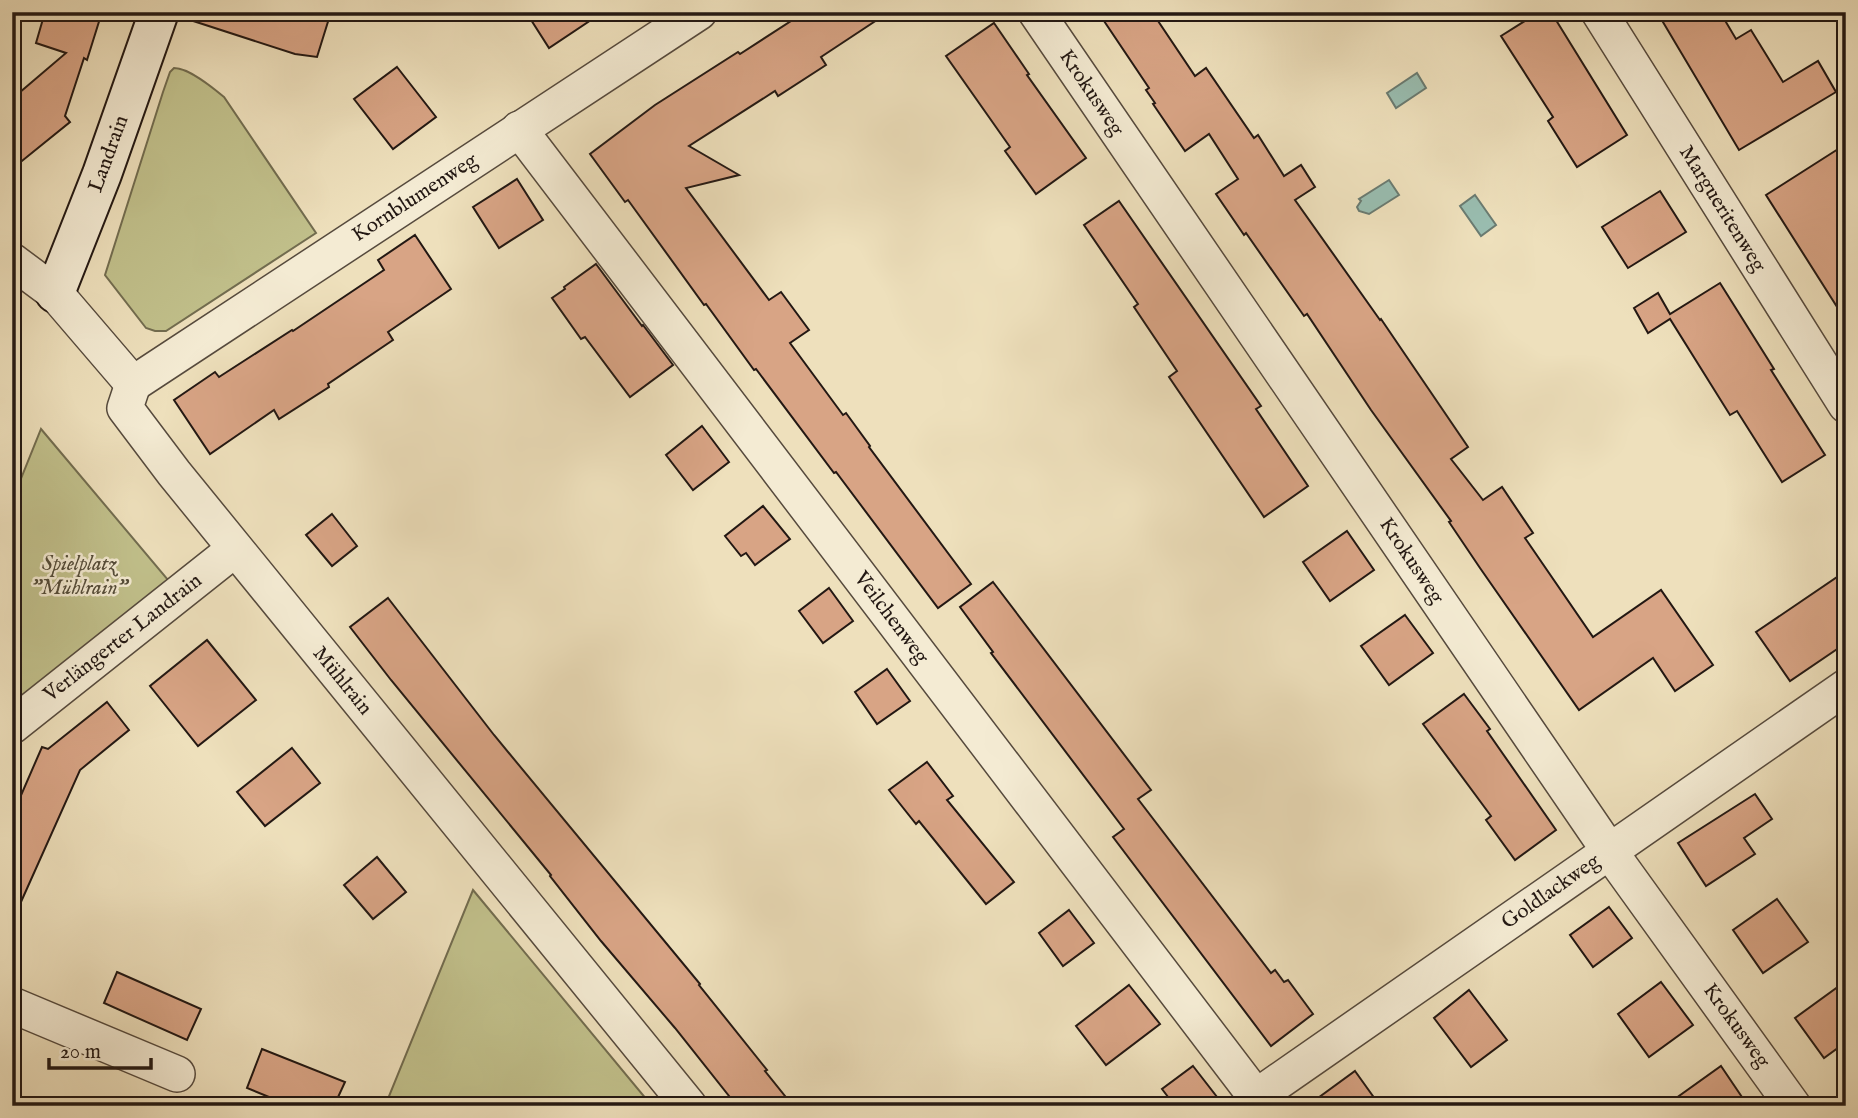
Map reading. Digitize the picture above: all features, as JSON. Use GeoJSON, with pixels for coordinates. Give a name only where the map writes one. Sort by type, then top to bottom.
{"type":"FeatureCollection","features":[{"type":"Feature","properties":{"kind":"street","name":"Landrain"},"geometry":{"type":"LineString","coordinates":[[55,293],[102,174],[159,12]]}},
{"type":"Feature","properties":{"kind":"street","name":"Kornblumenweg"},"geometry":{"type":"LineString","coordinates":[[133,384],[699,12]]}},
{"type":"Feature","properties":{"kind":"street","name":"Krokusweg"},"geometry":{"type":"LineString","coordinates":[[1036,12],[1610,852],[1793,1106]]}},
{"type":"Feature","properties":{"kind":"street","name":"Margueritenweg"},"geometry":{"type":"LineString","coordinates":[[1599,12],[1846,405]]}},
{"type":"Feature","properties":{"kind":"street","name":"Veilchenweg"},"geometry":{"type":"LineString","coordinates":[[519,129],[1259,1101]]}},
{"type":"Feature","properties":{"kind":"street"},"geometry":{"type":"LineString","coordinates":[[13,263],[55,293],[133,384]]}},
{"type":"Feature","properties":{"kind":"street","name":"Mühlrain"},"geometry":{"type":"LineString","coordinates":[[133,384],[125,408],[235,549],[689,1106]]}},
{"type":"Feature","properties":{"kind":"street","name":"Verlängerter Landrain"},"geometry":{"type":"LineString","coordinates":[[12,726],[235,549]]}},
{"type":"Feature","properties":{"kind":"street","name":"Goldlackweg"},"geometry":{"type":"LineString","coordinates":[[1259,1101],[1846,687]]}},
{"type":"Feature","properties":{"kind":"street"},"geometry":{"type":"LineString","coordinates":[[12,1005],[177,1074]]}},
{"type":"Feature","properties":{"kind":"green space"},"geometry":{"type":"Polygon","coordinates":[[[174,68],[207,83],[224,97],[316,233],[166,331],[155,331],[146,328],[105,275],[163,92],[174,68]]]}},
{"type":"Feature","properties":{"kind":"green space","name":"Spielplatz \"Mühlrain\""},"geometry":{"type":"Polygon","coordinates":[[[41,429],[174,587],[12,713],[12,501],[41,429]]]}},
{"type":"Feature","properties":{"kind":"green space"},"geometry":{"type":"Polygon","coordinates":[[[473,890],[652,1106],[385,1106],[473,890]]]}},
{"type":"Feature","properties":{"kind":"water"},"geometry":{"type":"Polygon","coordinates":[[[1417,73],[1426,88],[1396,108],[1387,93],[1417,73]]]}},
{"type":"Feature","properties":{"kind":"water"},"geometry":{"type":"Polygon","coordinates":[[[1389,180],[1399,195],[1369,214],[1359,211],[1359,199],[1389,180]]]}},
{"type":"Feature","properties":{"kind":"water"},"geometry":{"type":"Polygon","coordinates":[[[1475,195],[1496,225],[1481,236],[1460,206],[1475,195]]]}},
{"type":"Feature","properties":{"kind":"building"},"geometry":{"type":"Polygon","coordinates":[[[45,12],[102,12],[65,116],[70,122],[12,169],[12,99],[66,53],[36,43],[45,12]]]}},
{"type":"Feature","properties":{"kind":"building"},"geometry":{"type":"Polygon","coordinates":[[[185,12],[331,12],[317,57],[295,54],[184,18],[185,12]]]}},
{"type":"Feature","properties":{"kind":"building"},"geometry":{"type":"Polygon","coordinates":[[[526,12],[603,12],[549,48],[526,12]]]}},
{"type":"Feature","properties":{"kind":"building"},"geometry":{"type":"Polygon","coordinates":[[[805,12],[889,12],[821,57],[826,65],[778,96],[775,91],[689,146],[739,175],[686,188],[769,300],[781,292],[809,330],[790,343],[843,415],[846,413],[971,584],[938,608],[836,472],[834,473],[756,369],[754,370],[706,304],[704,305],[628,200],[625,202],[590,154],[655,105],[805,12]]]}},
{"type":"Feature","properties":{"kind":"building"},"geometry":{"type":"Polygon","coordinates":[[[1098,12],[1152,12],[1195,76],[1206,68],[1254,138],[1258,135],[1284,176],[1301,165],[1315,187],[1295,200],[1381,319],[1468,447],[1451,459],[1483,500],[1502,487],[1533,533],[1525,538],[1593,637],[1661,590],[1713,665],[1675,691],[1653,658],[1579,710],[1307,314],[1304,316],[1216,194],[1238,179],[1209,134],[1185,151],[1153,104],[1155,103],[1146,90],[1149,88],[1098,12]]]}},
{"type":"Feature","properties":{"kind":"building"},"geometry":{"type":"Polygon","coordinates":[[[1539,12],[1551,12],[1627,135],[1577,167],[1548,121],[1553,117],[1501,36],[1539,12]]]}},
{"type":"Feature","properties":{"kind":"building"},"geometry":{"type":"Polygon","coordinates":[[[1657,12],[1720,12],[1736,39],[1751,30],[1783,82],[1818,61],[1836,92],[1739,150],[1657,12]]]}},
{"type":"Feature","properties":{"kind":"building"},"geometry":{"type":"Polygon","coordinates":[[[994,23],[1086,158],[1036,194],[1005,151],[1010,147],[946,56],[994,23]]]}},
{"type":"Feature","properties":{"kind":"building"},"geometry":{"type":"Polygon","coordinates":[[[397,67],[436,117],[393,149],[354,99],[397,67]]]}},
{"type":"Feature","properties":{"kind":"building"},"geometry":{"type":"Polygon","coordinates":[[[1846,144],[1846,321],[1766,195],[1846,144]]]}},
{"type":"Feature","properties":{"kind":"building"},"geometry":{"type":"Polygon","coordinates":[[[517,179],[543,220],[499,248],[473,207],[517,179]]]}},
{"type":"Feature","properties":{"kind":"building"},"geometry":{"type":"Polygon","coordinates":[[[1660,191],[1686,232],[1628,268],[1602,227],[1660,191]]]}},
{"type":"Feature","properties":{"kind":"building"},"geometry":{"type":"Polygon","coordinates":[[[1119,201],[1261,406],[1256,409],[1308,486],[1264,517],[1169,377],[1177,371],[1134,307],[1138,304],[1084,225],[1119,201]]]}},
{"type":"Feature","properties":{"kind":"building"},"geometry":{"type":"Polygon","coordinates":[[[415,235],[451,289],[388,332],[393,340],[328,384],[329,387],[279,419],[274,410],[210,454],[174,400],[215,372],[219,377],[384,270],[378,260],[415,235]]]}},
{"type":"Feature","properties":{"kind":"building"},"geometry":{"type":"Polygon","coordinates":[[[596,264],[673,365],[630,397],[585,337],[581,339],[552,298],[596,264]]]}},
{"type":"Feature","properties":{"kind":"building"},"geometry":{"type":"Polygon","coordinates":[[[1720,283],[1825,455],[1782,482],[1737,411],[1730,415],[1670,319],[1648,333],[1634,308],[1658,293],[1670,314],[1720,283]]]}},
{"type":"Feature","properties":{"kind":"building"},"geometry":{"type":"Polygon","coordinates":[[[702,426],[729,462],[693,490],[666,455],[702,426]]]}},
{"type":"Feature","properties":{"kind":"building"},"geometry":{"type":"Polygon","coordinates":[[[763,506],[790,539],[755,565],[746,553],[741,556],[725,536],[763,506]]]}},
{"type":"Feature","properties":{"kind":"building"},"geometry":{"type":"Polygon","coordinates":[[[332,514],[357,546],[332,566],[306,535],[332,514]]]}},
{"type":"Feature","properties":{"kind":"building"},"geometry":{"type":"Polygon","coordinates":[[[1347,531],[1374,570],[1330,601],[1303,562],[1347,531]]]}},
{"type":"Feature","properties":{"kind":"building"},"geometry":{"type":"Polygon","coordinates":[[[1846,571],[1846,643],[1790,681],[1756,632],[1846,571]]]}},
{"type":"Feature","properties":{"kind":"building"},"geometry":{"type":"Polygon","coordinates":[[[993,582],[1151,790],[1138,799],[1271,973],[1275,970],[1284,982],[1288,980],[1313,1014],[1271,1046],[1113,837],[1124,829],[991,653],[993,652],[960,607],[993,582]]]}},
{"type":"Feature","properties":{"kind":"building"},"geometry":{"type":"Polygon","coordinates":[[[829,588],[853,621],[823,643],[799,611],[829,588]]]}},
{"type":"Feature","properties":{"kind":"building"},"geometry":{"type":"Polygon","coordinates":[[[388,598],[494,735],[700,984],[793,1106],[737,1106],[391,680],[350,627],[388,598]]]}},
{"type":"Feature","properties":{"kind":"building"},"geometry":{"type":"Polygon","coordinates":[[[1405,615],[1433,653],[1389,685],[1361,646],[1405,615]]]}},
{"type":"Feature","properties":{"kind":"building"},"geometry":{"type":"Polygon","coordinates":[[[207,640],[256,700],[198,746],[150,686],[207,640]]]}},
{"type":"Feature","properties":{"kind":"building"},"geometry":{"type":"Polygon","coordinates":[[[887,669],[910,701],[877,724],[855,692],[887,669]]]}},
{"type":"Feature","properties":{"kind":"building"},"geometry":{"type":"Polygon","coordinates":[[[1464,694],[1556,830],[1515,860],[1486,820],[1491,816],[1423,724],[1464,694]]]}},
{"type":"Feature","properties":{"kind":"building"},"geometry":{"type":"Polygon","coordinates":[[[107,702],[129,730],[80,770],[12,922],[12,816],[42,747],[48,749],[107,702]]]}},
{"type":"Feature","properties":{"kind":"building"},"geometry":{"type":"Polygon","coordinates":[[[292,748],[320,783],[265,826],[237,792],[292,748]]]}},
{"type":"Feature","properties":{"kind":"building"},"geometry":{"type":"Polygon","coordinates":[[[927,762],[953,796],[947,800],[1014,882],[986,904],[919,821],[916,824],[889,790],[927,762]]]}},
{"type":"Feature","properties":{"kind":"building"},"geometry":{"type":"Polygon","coordinates":[[[1755,794],[1772,819],[1744,838],[1755,854],[1706,886],[1678,843],[1755,794]]]}},
{"type":"Feature","properties":{"kind":"building"},"geometry":{"type":"Polygon","coordinates":[[[377,857],[406,892],[373,919],[344,885],[377,857]]]}},
{"type":"Feature","properties":{"kind":"building"},"geometry":{"type":"Polygon","coordinates":[[[1777,899],[1808,942],[1763,973],[1733,930],[1777,899]]]}},
{"type":"Feature","properties":{"kind":"building"},"geometry":{"type":"Polygon","coordinates":[[[1609,907],[1632,938],[1593,967],[1570,935],[1609,907]]]}},
{"type":"Feature","properties":{"kind":"building"},"geometry":{"type":"Polygon","coordinates":[[[1069,910],[1094,943],[1063,966],[1039,933],[1069,910]]]}},
{"type":"Feature","properties":{"kind":"building"},"geometry":{"type":"Polygon","coordinates":[[[117,972],[201,1009],[187,1040],[104,1003],[117,972]]]}},
{"type":"Feature","properties":{"kind":"building"},"geometry":{"type":"Polygon","coordinates":[[[1846,981],[1846,1042],[1824,1058],[1795,1018],[1846,981]]]}},
{"type":"Feature","properties":{"kind":"building"},"geometry":{"type":"Polygon","coordinates":[[[1661,982],[1693,1025],[1649,1057],[1618,1014],[1661,982]]]}},
{"type":"Feature","properties":{"kind":"building"},"geometry":{"type":"Polygon","coordinates":[[[1129,985],[1160,1024],[1106,1065],[1076,1026],[1129,985]]]}},
{"type":"Feature","properties":{"kind":"building"},"geometry":{"type":"Polygon","coordinates":[[[1469,990],[1507,1040],[1471,1067],[1434,1018],[1469,990]]]}},
{"type":"Feature","properties":{"kind":"building"},"geometry":{"type":"Polygon","coordinates":[[[262,1049],[345,1082],[334,1106],[291,1106],[247,1088],[262,1049]]]}},
{"type":"Feature","properties":{"kind":"building"},"geometry":{"type":"Polygon","coordinates":[[[1193,1066],[1224,1106],[1175,1106],[1162,1089],[1193,1066]]]}},
{"type":"Feature","properties":{"kind":"building"},"geometry":{"type":"Polygon","coordinates":[[[1721,1066],[1748,1106],[1665,1106],[1721,1066]]]}},
{"type":"Feature","properties":{"kind":"building"},"geometry":{"type":"Polygon","coordinates":[[[1355,1071],[1380,1106],[1307,1106],[1355,1071]]]}}]}
